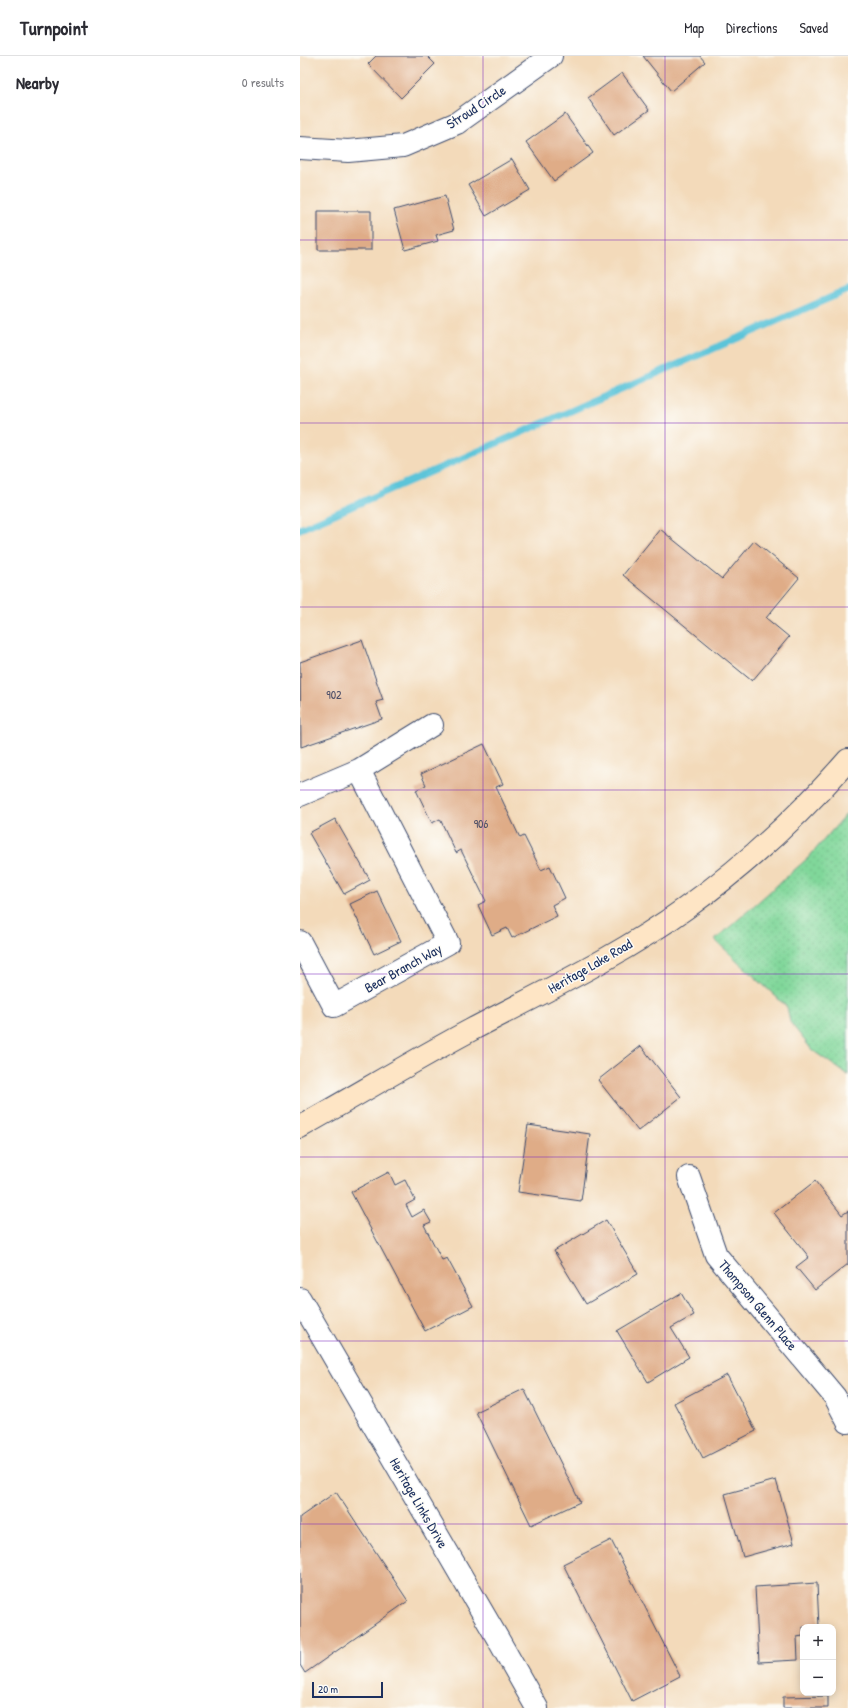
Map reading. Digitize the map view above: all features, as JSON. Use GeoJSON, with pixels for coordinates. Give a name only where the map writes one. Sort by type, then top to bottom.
{"type":"FeatureCollection","features":[{"type":"Feature","properties":{"kind":"main road","name":"Heritage Lake Road"},"geometry":{"type":"LineString","coordinates":[[300,1127],[458,1038],[598,963],[686,909],[761,849],[815,797],[848,760]]}},
{"type":"Feature","properties":{"kind":"street","name":"Stroud Circle"},"geometry":{"type":"LineString","coordinates":[[300,148],[348,152],[403,146],[457,124],[551,56]]}},
{"type":"Feature","properties":{"kind":"street"},"geometry":{"type":"LineString","coordinates":[[300,795],[359,770],[432,724]]}},
{"type":"Feature","properties":{"kind":"street","name":"Bear Branch Way"},"geometry":{"type":"LineString","coordinates":[[300,942],[334,1006],[448,943],[359,770]]}},
{"type":"Feature","properties":{"kind":"street","name":"Thompson Glenn Place"},"geometry":{"type":"LineString","coordinates":[[689,1177],[716,1255],[835,1397],[848,1422]]}},
{"type":"Feature","properties":{"kind":"street","name":"Heritage Links Drive"},"geometry":{"type":"LineString","coordinates":[[300,1299],[498,1638],[536,1708]]}},
{"type":"Feature","properties":{"kind":"green space"},"geometry":{"type":"Polygon","coordinates":[[[848,812],[848,1075],[812,1050],[790,1022],[787,1007],[715,940],[809,857],[848,812]]]}},
{"type":"Feature","properties":{"kind":"building"},"geometry":{"type":"Polygon","coordinates":[[[376,56],[427,56],[435,64],[401,98],[368,64],[376,56]]]}},
{"type":"Feature","properties":{"kind":"building"},"geometry":{"type":"Polygon","coordinates":[[[643,56],[700,56],[705,62],[671,91],[643,56]]]}},
{"type":"Feature","properties":{"kind":"building"},"geometry":{"type":"Polygon","coordinates":[[[622,73],[649,110],[614,135],[588,98],[622,73]]]}},
{"type":"Feature","properties":{"kind":"building"},"geometry":{"type":"Polygon","coordinates":[[[565,114],[593,153],[554,181],[526,142],[565,114]]]}},
{"type":"Feature","properties":{"kind":"building"},"geometry":{"type":"Polygon","coordinates":[[[512,159],[530,190],[486,216],[468,185],[512,159]]]}},
{"type":"Feature","properties":{"kind":"building"},"geometry":{"type":"Polygon","coordinates":[[[445,196],[454,230],[436,235],[438,241],[405,250],[394,210],[445,196]]]}},
{"type":"Feature","properties":{"kind":"building"},"geometry":{"type":"Polygon","coordinates":[[[318,211],[371,211],[371,250],[318,250],[318,211]]]}},
{"type":"Feature","properties":{"kind":"building"},"geometry":{"type":"Polygon","coordinates":[[[660,529],[722,579],[754,541],[799,578],[766,618],[789,637],[752,681],[623,575],[660,529]]]}},
{"type":"Feature","properties":{"kind":"building"},"geometry":{"type":"Polygon","coordinates":[[[362,640],[383,700],[376,702],[382,719],[301,747],[300,662],[362,640]]]}},
{"type":"Feature","properties":{"kind":"building"},"geometry":{"type":"Polygon","coordinates":[[[484,744],[503,784],[496,787],[520,838],[524,836],[541,870],[550,866],[565,898],[552,905],[557,916],[512,938],[507,928],[492,935],[478,905],[486,901],[461,850],[456,853],[440,819],[432,823],[416,790],[426,785],[421,774],[484,744]]]}},
{"type":"Feature","properties":{"kind":"building"},"geometry":{"type":"Polygon","coordinates":[[[335,819],[370,880],[344,894],[309,833],[335,819]]]}},
{"type":"Feature","properties":{"kind":"building"},"geometry":{"type":"Polygon","coordinates":[[[377,891],[401,941],[374,954],[350,904],[377,891]]]}},
{"type":"Feature","properties":{"kind":"building"},"geometry":{"type":"Polygon","coordinates":[[[641,1046],[681,1097],[638,1131],[598,1080],[641,1046]]]}},
{"type":"Feature","properties":{"kind":"building"},"geometry":{"type":"Polygon","coordinates":[[[528,1125],[590,1134],[581,1201],[518,1192],[528,1125]]]}},
{"type":"Feature","properties":{"kind":"building"},"geometry":{"type":"Polygon","coordinates":[[[389,1172],[395,1185],[405,1180],[415,1200],[406,1205],[412,1217],[424,1210],[431,1222],[424,1225],[442,1260],[447,1258],[473,1306],[425,1331],[351,1192],[389,1172]]]}},
{"type":"Feature","properties":{"kind":"building"},"geometry":{"type":"Polygon","coordinates":[[[815,1181],[842,1215],[848,1211],[848,1264],[815,1290],[796,1267],[809,1257],[774,1213],[815,1181]]]}},
{"type":"Feature","properties":{"kind":"building"},"geometry":{"type":"Polygon","coordinates":[[[606,1220],[638,1274],[586,1304],[554,1251],[606,1220]]]}},
{"type":"Feature","properties":{"kind":"building"},"geometry":{"type":"Polygon","coordinates":[[[681,1293],[694,1315],[671,1328],[689,1357],[648,1382],[617,1331],[681,1293]]]}},
{"type":"Feature","properties":{"kind":"building"},"geometry":{"type":"Polygon","coordinates":[[[727,1375],[756,1431],[703,1458],[674,1403],[727,1375]]]}},
{"type":"Feature","properties":{"kind":"building"},"geometry":{"type":"Polygon","coordinates":[[[524,1389],[580,1502],[531,1525],[476,1412],[524,1389]]]}},
{"type":"Feature","properties":{"kind":"building"},"geometry":{"type":"Polygon","coordinates":[[[776,1480],[794,1543],[743,1557],[725,1494],[776,1480]]]}},
{"type":"Feature","properties":{"kind":"building"},"geometry":{"type":"Polygon","coordinates":[[[336,1492],[408,1601],[305,1673],[300,1665],[300,1517],[336,1492]]]}},
{"type":"Feature","properties":{"kind":"building"},"geometry":{"type":"Polygon","coordinates":[[[611,1540],[680,1676],[632,1701],[563,1564],[611,1540]]]}},
{"type":"Feature","properties":{"kind":"building"},"geometry":{"type":"Polygon","coordinates":[[[817,1583],[819,1624],[800,1624],[800,1636],[797,1637],[798,1660],[759,1662],[755,1587],[817,1583]]]}},
{"type":"Feature","properties":{"kind":"building"},"geometry":{"type":"Polygon","coordinates":[[[828,1696],[828,1708],[783,1708],[783,1697],[828,1696]]]}},
{"type":"Feature","properties":{"kind":"waterway"},"geometry":{"type":"LineString","coordinates":[[300,529],[848,290]]}}]}
